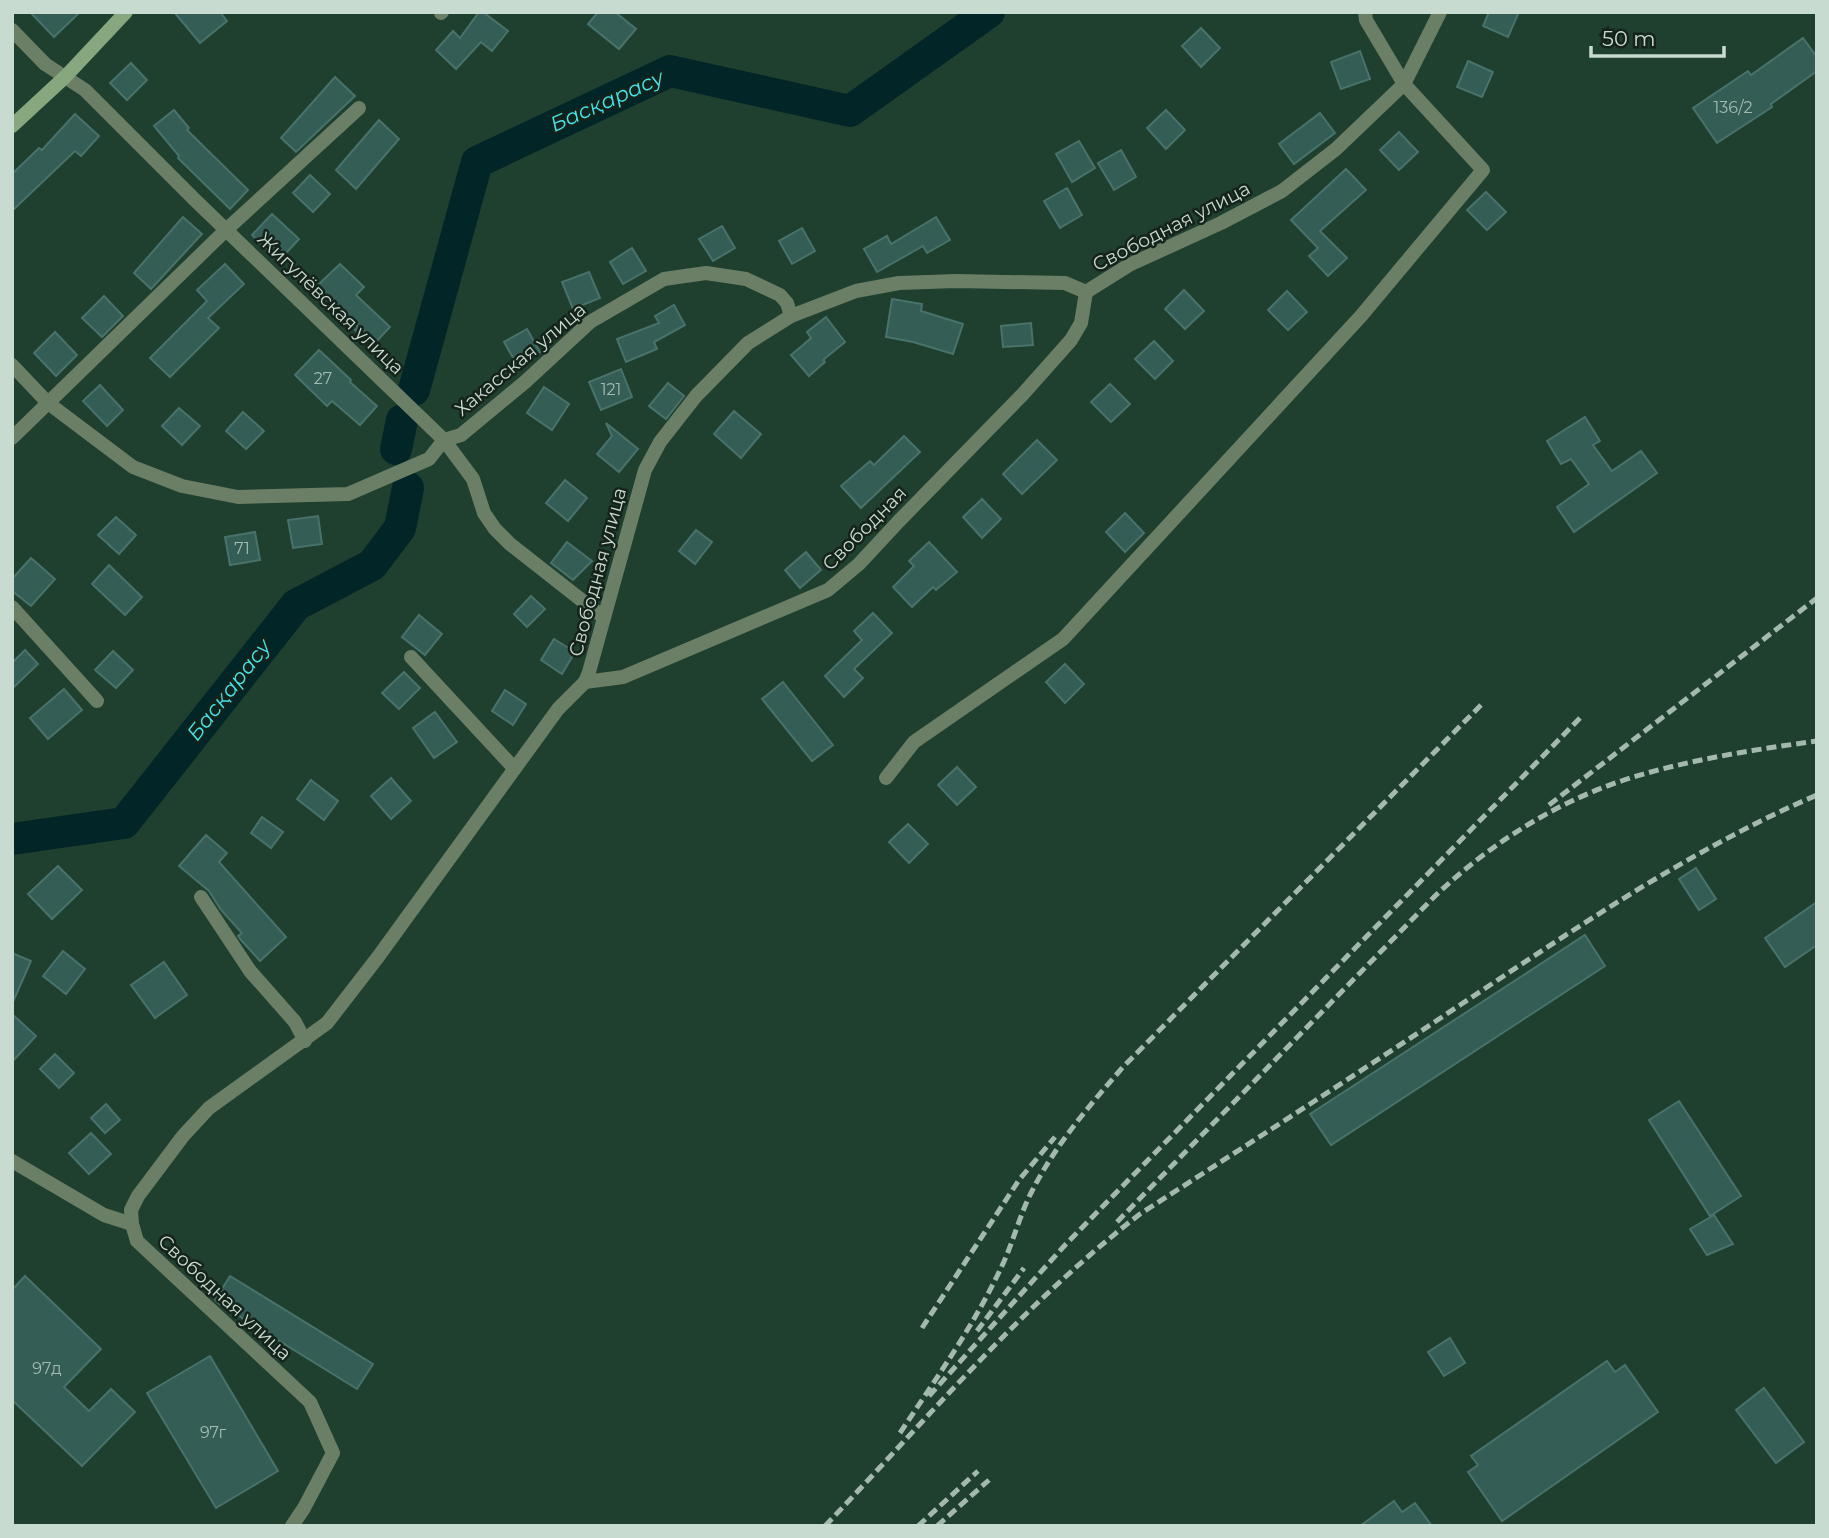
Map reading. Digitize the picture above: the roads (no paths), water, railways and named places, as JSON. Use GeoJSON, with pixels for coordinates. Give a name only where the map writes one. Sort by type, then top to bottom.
{"type":"FeatureCollection","features":[{"type":"Feature","properties":{"kind":"street"},"geometry":{"type":"LineString","coordinates":[[12,126],[65,77],[126,12]]}},
{"type":"Feature","properties":{"kind":"street"},"geometry":{"type":"LineString","coordinates":[[886,778],[914,742],[1063,639],[1361,316],[1483,170],[1404,84],[1366,20],[1365,12]]}},
{"type":"Feature","properties":{"kind":"street","name":"Свободная улица"},"geometry":{"type":"LineString","coordinates":[[292,1526],[333,1453],[310,1402],[137,1241],[131,1210],[138,1196],[183,1136],[209,1108],[327,1023],[378,957],[513,768],[558,709],[585,682],[645,470],[660,442],[696,396],[748,343],[790,316],[856,291],[899,283],[1065,283],[1086,292],[1129,265],[1282,191],[1336,149],[1404,84],[1440,12]]}},
{"type":"Feature","properties":{"kind":"street","name":"Жигулёвская улица"},"geometry":{"type":"LineString","coordinates":[[12,30],[45,64],[85,90],[444,440],[473,479],[484,513],[495,529],[540,569],[603,617]]}},
{"type":"Feature","properties":{"kind":"street"},"geometry":{"type":"LineString","coordinates":[[12,438],[227,229],[359,108]]}},
{"type":"Feature","properties":{"kind":"street","name":"Хакасская улица"},"geometry":{"type":"LineString","coordinates":[[12,365],[48,402],[133,467],[182,486],[238,498],[348,494],[429,458],[444,440],[461,435],[525,382],[590,322],[664,279],[706,273],[746,279],[780,295],[787,303],[790,316]]}},
{"type":"Feature","properties":{"kind":"street","name":"Свободная"},"geometry":{"type":"LineString","coordinates":[[585,682],[624,677],[828,590],[859,564],[1023,394],[1071,340],[1081,323],[1086,292]]}},
{"type":"Feature","properties":{"kind":"street"},"geometry":{"type":"LineString","coordinates":[[12,607],[97,701]]}},
{"type":"Feature","properties":{"kind":"street"},"geometry":{"type":"LineString","coordinates":[[411,657],[513,768]]}},
{"type":"Feature","properties":{"kind":"street"},"geometry":{"type":"LineString","coordinates":[[201,897],[250,971],[295,1022],[305,1041]]}},
{"type":"Feature","properties":{"kind":"street"},"geometry":{"type":"LineString","coordinates":[[12,1161],[104,1215],[132,1224]]}},
{"type":"Feature","properties":{"kind":"waterway","name":"Басқарасу"},"geometry":{"type":"LineString","coordinates":[[414,390],[477,162],[670,71],[850,111],[989,12]]}},
{"type":"Feature","properties":{"kind":"waterway","name":"Басқарасу"},"geometry":{"type":"LineString","coordinates":[[396,449],[402,420]]}},
{"type":"Feature","properties":{"kind":"waterway","name":"Басқарасу"},"geometry":{"type":"LineString","coordinates":[[12,839],[124,823],[296,605],[372,565],[400,528],[408,488]]}},
{"type":"Feature","properties":{"kind":"railway"},"geometry":{"type":"LineString","coordinates":[[1549,805],[1817,598]]}},
{"type":"Feature","properties":{"kind":"railway"},"geometry":{"type":"LineString","coordinates":[[900,1433],[978,1312],[1005,1260],[1032,1191],[1062,1141],[1123,1067],[1483,703]]}},
{"type":"Feature","properties":{"kind":"railway"},"geometry":{"type":"LineString","coordinates":[[929,1396],[1066,1244],[1583,715]]}},
{"type":"Feature","properties":{"kind":"railway"},"geometry":{"type":"LineString","coordinates":[[1117,1222],[1435,896],[1500,843],[1572,801],[1624,780],[1695,761],[1817,741]]}},
{"type":"Feature","properties":{"kind":"railway"},"geometry":{"type":"LineString","coordinates":[[825,1526],[1015,1324],[1097,1249],[1140,1214],[1634,892],[1723,840],[1817,795]]}},
{"type":"Feature","properties":{"kind":"railway"},"geometry":{"type":"LineString","coordinates":[[922,1328],[1019,1180],[1055,1137]]}},
{"type":"Feature","properties":{"kind":"railway"},"geometry":{"type":"LineString","coordinates":[[977,1331],[1024,1268]]}},
{"type":"Feature","properties":{"kind":"railway"},"geometry":{"type":"LineString","coordinates":[[918,1526],[978,1471]]}},
{"type":"Feature","properties":{"kind":"railway"},"geometry":{"type":"LineString","coordinates":[[937,1526],[989,1480]]}}]}
